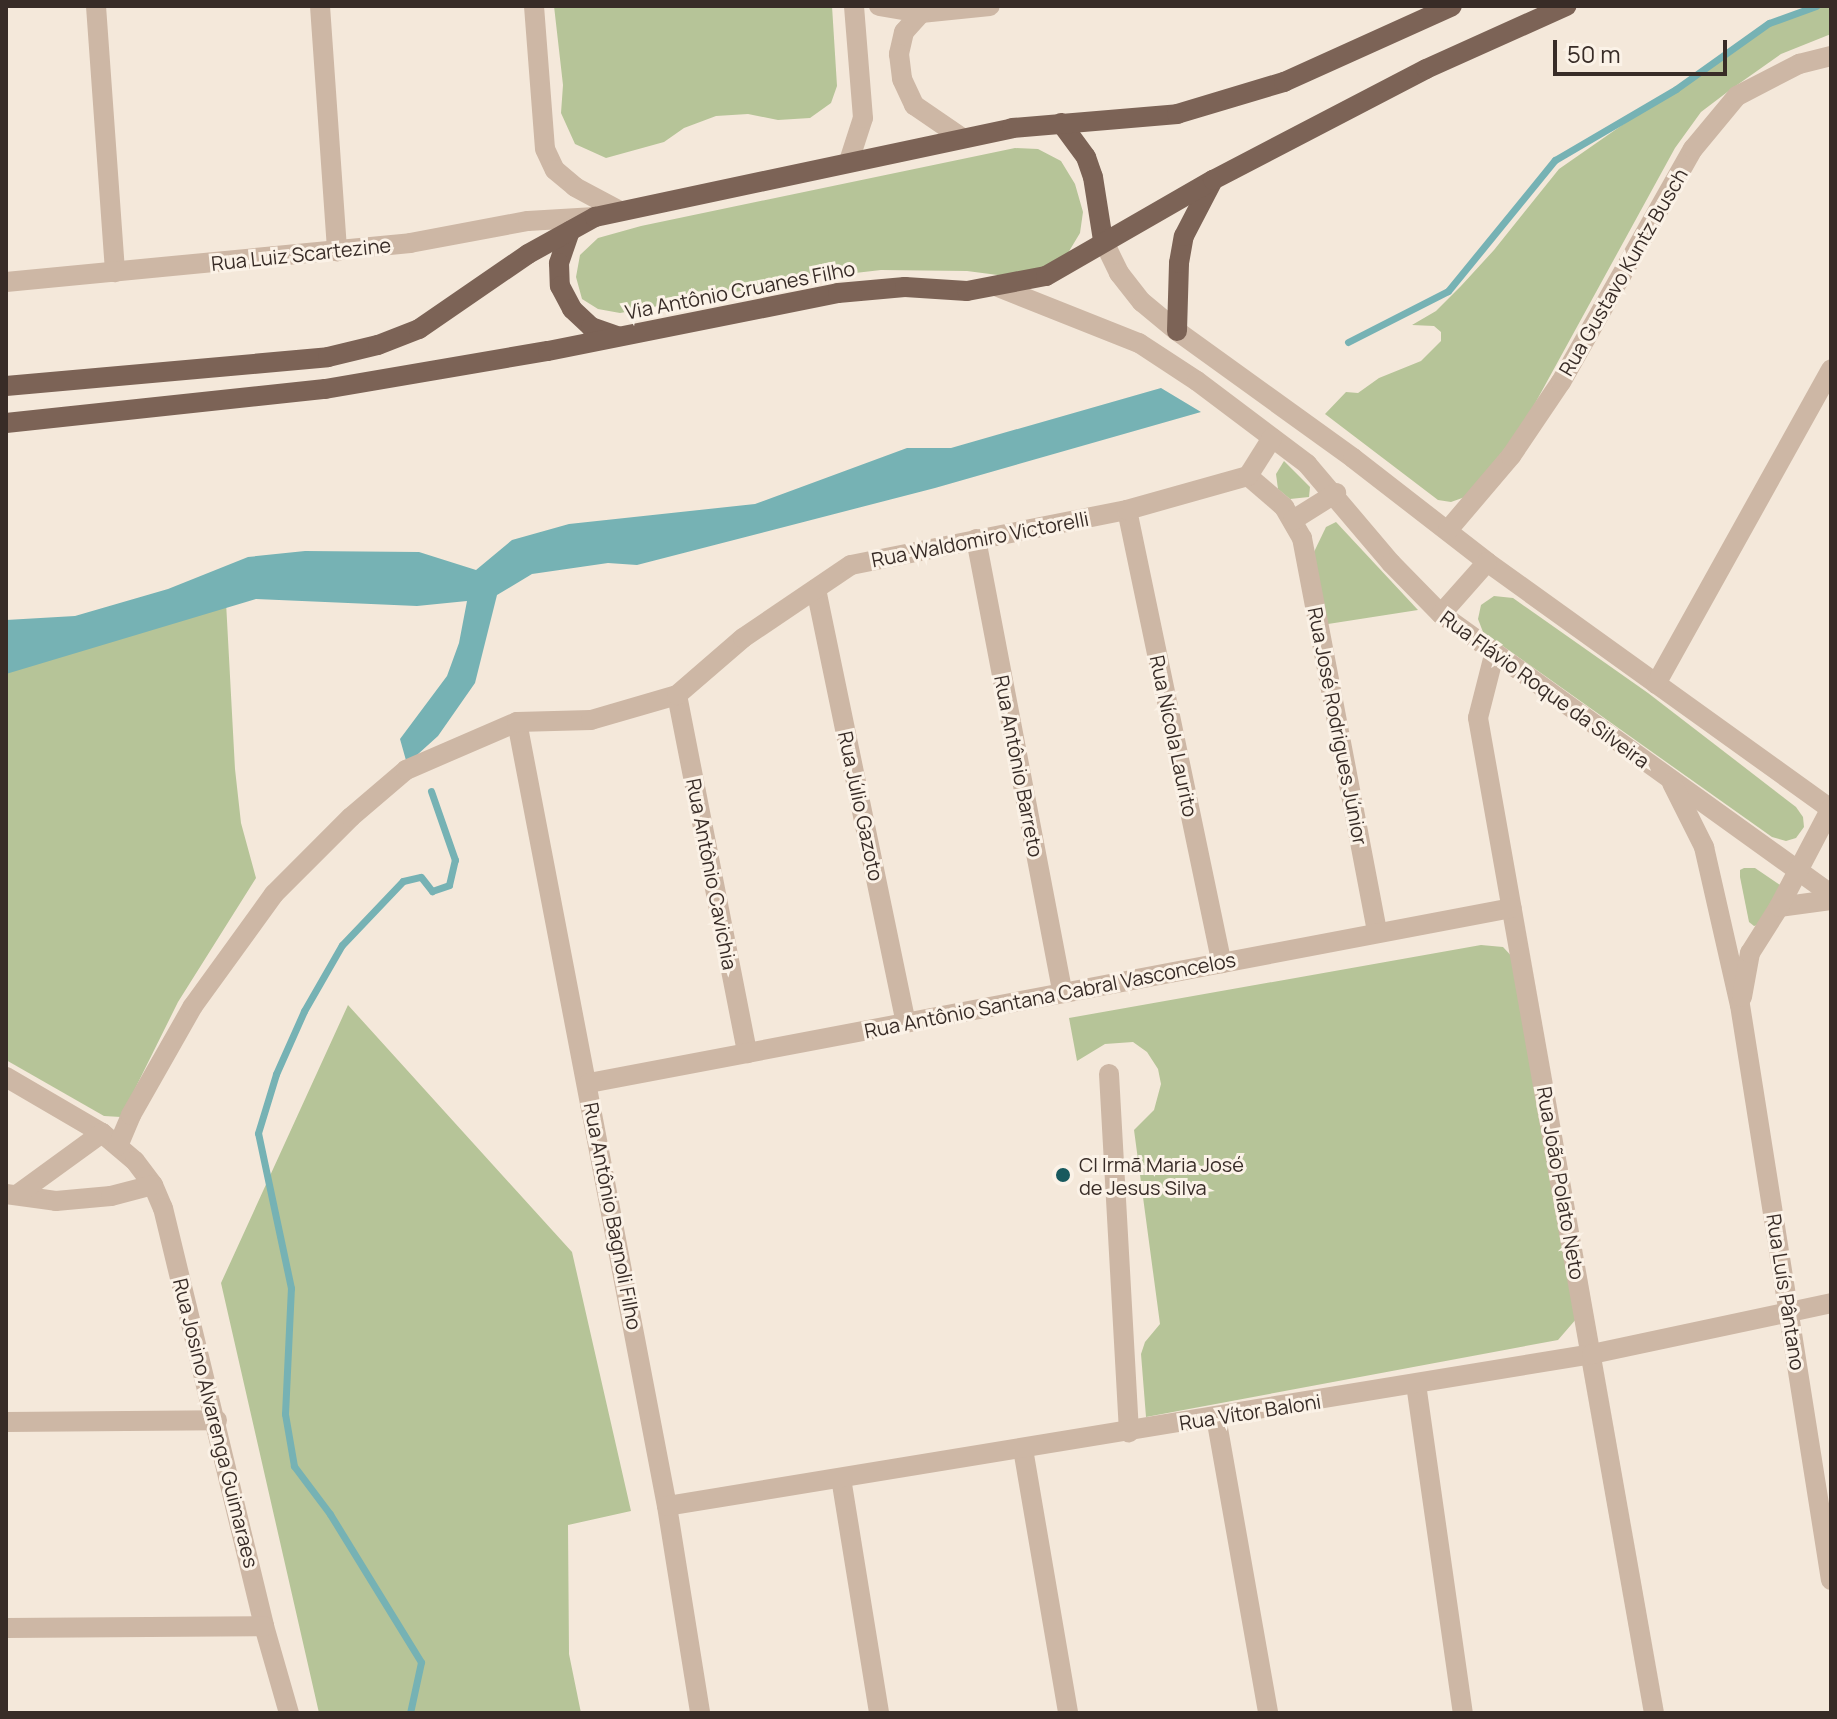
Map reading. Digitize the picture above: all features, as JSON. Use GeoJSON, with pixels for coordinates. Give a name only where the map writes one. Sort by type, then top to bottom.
{"type":"FeatureCollection","features":[{"type":"Feature","properties":{"kind":"main road"},"geometry":{"type":"LineString","coordinates":[[6,386],[328,357],[378,345],[419,329],[528,254],[595,217],[962,138],[1061,123],[1177,114],[1284,82],[1452,6]]}},
{"type":"Feature","properties":{"kind":"main road","name":"Via Antônio Cruanes Filho"},"geometry":{"type":"LineString","coordinates":[[6,423],[325,389],[619,337],[838,293],[905,287],[967,291],[1046,276],[1103,240],[1213,180],[1426,69],[1566,6]]}},
{"type":"Feature","properties":{"kind":"main road"},"geometry":{"type":"LineString","coordinates":[[1061,123],[1086,157],[1093,177],[1103,240]]}},
{"type":"Feature","properties":{"kind":"main road"},"geometry":{"type":"LineString","coordinates":[[1177,331],[1179,263],[1184,236],[1213,180]]}},
{"type":"Feature","properties":{"kind":"main road"},"geometry":{"type":"LineString","coordinates":[[570,231],[559,263],[560,286],[572,309],[591,327],[619,337]]}},
{"type":"Feature","properties":{"kind":"street"},"geometry":{"type":"LineString","coordinates":[[96,6],[115,272]]}},
{"type":"Feature","properties":{"kind":"street"},"geometry":{"type":"LineString","coordinates":[[320,6],[337,251]]}},
{"type":"Feature","properties":{"kind":"street"},"geometry":{"type":"LineString","coordinates":[[534,6],[545,149],[555,170],[575,187],[618,210]]}},
{"type":"Feature","properties":{"kind":"street"},"geometry":{"type":"LineString","coordinates":[[849,161],[863,118],[854,6]]}},
{"type":"Feature","properties":{"kind":"street"},"geometry":{"type":"LineString","coordinates":[[879,6],[921,13],[990,6]]}},
{"type":"Feature","properties":{"kind":"street"},"geometry":{"type":"LineString","coordinates":[[921,13],[904,32],[899,54],[902,79],[914,105],[962,138]]}},
{"type":"Feature","properties":{"kind":"street","name":"Rua Gustavo Kuntz Busch"},"geometry":{"type":"LineString","coordinates":[[1448,530],[1511,456],[1561,382],[1693,149],[1737,96],[1799,64],[1831,56]]}},
{"type":"Feature","properties":{"kind":"street","name":"Rua Luiz Scartezine"},"geometry":{"type":"LineString","coordinates":[[6,282],[337,251],[453,237],[528,221],[595,217]]}},
{"type":"Feature","properties":{"kind":"street"},"geometry":{"type":"LineString","coordinates":[[1103,240],[1119,273],[1142,302],[1177,331],[1487,562],[1831,809]]}},
{"type":"Feature","properties":{"kind":"street","name":"Rua Flávio Roque da Silveira"},"geometry":{"type":"LineString","coordinates":[[998,287],[1139,343],[1197,381],[1307,464],[1336,493],[1391,563],[1441,614],[1494,655],[1797,869],[1831,897]]}},
{"type":"Feature","properties":{"kind":"street"},"geometry":{"type":"LineString","coordinates":[[1656,684],[1831,369]]}},
{"type":"Feature","properties":{"kind":"street"},"geometry":{"type":"LineString","coordinates":[[1248,476],[1272,438]]}},
{"type":"Feature","properties":{"kind":"street","name":"Rua Waldomiro Victorelli"},"geometry":{"type":"LineString","coordinates":[[517,722],[591,720],[677,695],[743,638],[851,565],[1127,510],[1248,476]]}},
{"type":"Feature","properties":{"kind":"street","name":"Rua José Rodrigues Júnior"},"geometry":{"type":"LineString","coordinates":[[1248,476],[1284,507],[1302,538],[1377,933]]}},
{"type":"Feature","properties":{"kind":"street"},"geometry":{"type":"LineString","coordinates":[[1293,520],[1336,493]]}},
{"type":"Feature","properties":{"kind":"street","name":"Rua Nícola Laurito"},"geometry":{"type":"LineString","coordinates":[[1127,510],[1222,963]]}},
{"type":"Feature","properties":{"kind":"street","name":"Rua Antônio Barreto"},"geometry":{"type":"LineString","coordinates":[[976,539],[1063,993]]}},
{"type":"Feature","properties":{"kind":"street"},"geometry":{"type":"LineString","coordinates":[[1441,614],[1487,562]]}},
{"type":"Feature","properties":{"kind":"street","name":"Rua Júlio Gazoto"},"geometry":{"type":"LineString","coordinates":[[816,589],[906,1023]]}},
{"type":"Feature","properties":{"kind":"street","name":"Rua João Polato Neto"},"geometry":{"type":"LineString","coordinates":[[1494,655],[1478,718],[1654,1713]]}},
{"type":"Feature","properties":{"kind":"street","name":"Rua Antônio Cavichia"},"geometry":{"type":"LineString","coordinates":[[677,695],[747,1053]]}},
{"type":"Feature","properties":{"kind":"street"},"geometry":{"type":"LineString","coordinates":[[12,1194],[110,1140],[193,1006],[274,894],[351,817],[406,770],[517,722]]}},
{"type":"Feature","properties":{"kind":"street","name":"Rua Antônio Bagnoli Filho"},"geometry":{"type":"LineString","coordinates":[[517,722],[589,1083],[667,1506],[700,1713]]}},
{"type":"Feature","properties":{"kind":"street","name":"Rua Luís Pântano"},"geometry":{"type":"LineString","coordinates":[[1671,781],[1704,847],[1740,1005],[1827,1525],[1831,1580]]}},
{"type":"Feature","properties":{"kind":"street","name":"Rua Luís Pântano"},"geometry":{"type":"LineString","coordinates":[[1740,1005],[1750,953],[1779,907],[1831,809]]}},
{"type":"Feature","properties":{"kind":"street"},"geometry":{"type":"LineString","coordinates":[[1779,907],[1831,897]]}},
{"type":"Feature","properties":{"kind":"street","name":"Rua Antônio Santana Cabral Vasconcelos"},"geometry":{"type":"LineString","coordinates":[[589,1083],[1512,908]]}},
{"type":"Feature","properties":{"kind":"street"},"geometry":{"type":"LineString","coordinates":[[1109,1074],[1129,1432]]}},
{"type":"Feature","properties":{"kind":"street","name":"Rua Josino Alvarenga Guimaraes"},"geometry":{"type":"LineString","coordinates":[[6,1077],[110,1140],[135,1161],[153,1185],[163,1208],[217,1420],[264,1626],[289,1713]]}},
{"type":"Feature","properties":{"kind":"street"},"geometry":{"type":"LineString","coordinates":[[12,1194],[56,1201],[111,1196],[153,1185]]}},
{"type":"Feature","properties":{"kind":"street","name":"Rua Vítor Baloni"},"geometry":{"type":"LineString","coordinates":[[667,1506],[1592,1354],[1831,1303]]}},
{"type":"Feature","properties":{"kind":"street"},"geometry":{"type":"LineString","coordinates":[[1416,1384],[1463,1713]]}},
{"type":"Feature","properties":{"kind":"street"},"geometry":{"type":"LineString","coordinates":[[1216,1417],[1268,1713]]}},
{"type":"Feature","properties":{"kind":"street"},"geometry":{"type":"LineString","coordinates":[[6,1422],[217,1420]]}},
{"type":"Feature","properties":{"kind":"street"},"geometry":{"type":"LineString","coordinates":[[1023,1449],[1068,1713]]}},
{"type":"Feature","properties":{"kind":"street"},"geometry":{"type":"LineString","coordinates":[[841,1478],[879,1713]]}},
{"type":"Feature","properties":{"kind":"street"},"geometry":{"type":"LineString","coordinates":[[6,1628],[264,1626]]}},
{"type":"Feature","properties":{"kind":"green space"},"geometry":{"type":"Polygon","coordinates":[[[554,6],[832,6],[837,86],[831,103],[810,118],[778,120],[748,114],[716,116],[684,128],[664,142],[606,158],[575,144],[561,113],[563,85],[554,6]]]}},
{"type":"Feature","properties":{"kind":"green space"},"geometry":{"type":"Polygon","coordinates":[[[1816,6],[1831,6],[1831,34],[1781,54],[1730,90],[1701,112],[1675,148],[1521,429],[1465,497],[1451,502],[1438,500],[1325,414],[1346,392],[1358,393],[1379,378],[1421,361],[1441,341],[1441,332],[1434,326],[1412,325],[1436,311],[1461,286],[1559,169],[1769,23],[1816,6]]]}},
{"type":"Feature","properties":{"kind":"green space"},"geometry":{"type":"Polygon","coordinates":[[[1015,148],[1038,149],[1061,161],[1075,184],[1083,212],[1080,233],[1065,258],[1041,274],[1013,277],[967,271],[881,270],[812,278],[620,313],[598,309],[582,299],[576,277],[580,255],[598,238],[641,226],[1015,148]]]}},
{"type":"Feature","properties":{"kind":"green space"},"geometry":{"type":"Polygon","coordinates":[[[1284,461],[1310,487],[1309,497],[1290,499],[1278,489],[1276,474],[1284,461]]]}},
{"type":"Feature","properties":{"kind":"green space"},"geometry":{"type":"Polygon","coordinates":[[[1336,522],[1418,610],[1328,624],[1313,554],[1326,527],[1336,522]]]}},
{"type":"Feature","properties":{"kind":"green space"},"geometry":{"type":"Polygon","coordinates":[[[1494,596],[1513,598],[1648,693],[1796,807],[1803,817],[1804,827],[1796,838],[1786,841],[1772,837],[1483,632],[1478,619],[1481,605],[1494,596]]]}},
{"type":"Feature","properties":{"kind":"green space"},"geometry":{"type":"Polygon","coordinates":[[[226,602],[235,769],[241,823],[256,878],[178,1002],[121,1117],[104,1116],[6,1060],[6,670],[226,602]]]}},
{"type":"Feature","properties":{"kind":"green space"},"geometry":{"type":"Polygon","coordinates":[[[1755,868],[1786,889],[1765,923],[1754,926],[1749,922],[1740,877],[1740,870],[1755,868]]]}},
{"type":"Feature","properties":{"kind":"green space"},"geometry":{"type":"Polygon","coordinates":[[[1481,945],[1503,947],[1518,963],[1577,1318],[1558,1340],[1146,1417],[1141,1354],[1145,1342],[1160,1324],[1134,1130],[1154,1110],[1161,1084],[1158,1069],[1147,1052],[1133,1042],[1105,1044],[1077,1061],[1069,1018],[1481,945]]]}},
{"type":"Feature","properties":{"kind":"green space"},"geometry":{"type":"Polygon","coordinates":[[[348,1005],[572,1252],[631,1511],[568,1525],[569,1654],[581,1713],[319,1713],[221,1283],[348,1005]]]}},
{"type":"Feature","properties":{"kind":"water"},"geometry":{"type":"Polygon","coordinates":[[[1161,388],[1201,412],[935,488],[637,565],[608,563],[532,574],[497,595],[475,683],[438,736],[407,764],[400,739],[447,676],[459,643],[467,601],[417,606],[256,599],[6,674],[6,620],[75,616],[168,589],[248,557],[305,551],[419,552],[476,570],[512,540],[569,524],[755,504],[907,448],[951,448],[1161,388]]]}},
{"type":"Feature","properties":{"kind":"waterway"},"geometry":{"type":"LineString","coordinates":[[1348,342],[1448,291],[1555,160],[1676,89],[1769,23],[1816,6]]}},
{"type":"Feature","properties":{"kind":"waterway"},"geometry":{"type":"LineString","coordinates":[[410,1713],[421,1662],[330,1514],[294,1466],[285,1414],[291,1288],[258,1133],[276,1074],[304,1011],[342,945],[403,881],[421,877],[432,891],[449,885],[455,860],[431,791]]}},
{"type":"Feature","properties":{"kind":"place","name":"CI Irmã Maria José de Jesus Silva"},"geometry":{"type":"Point","coordinates":[1063,1175]}}]}
